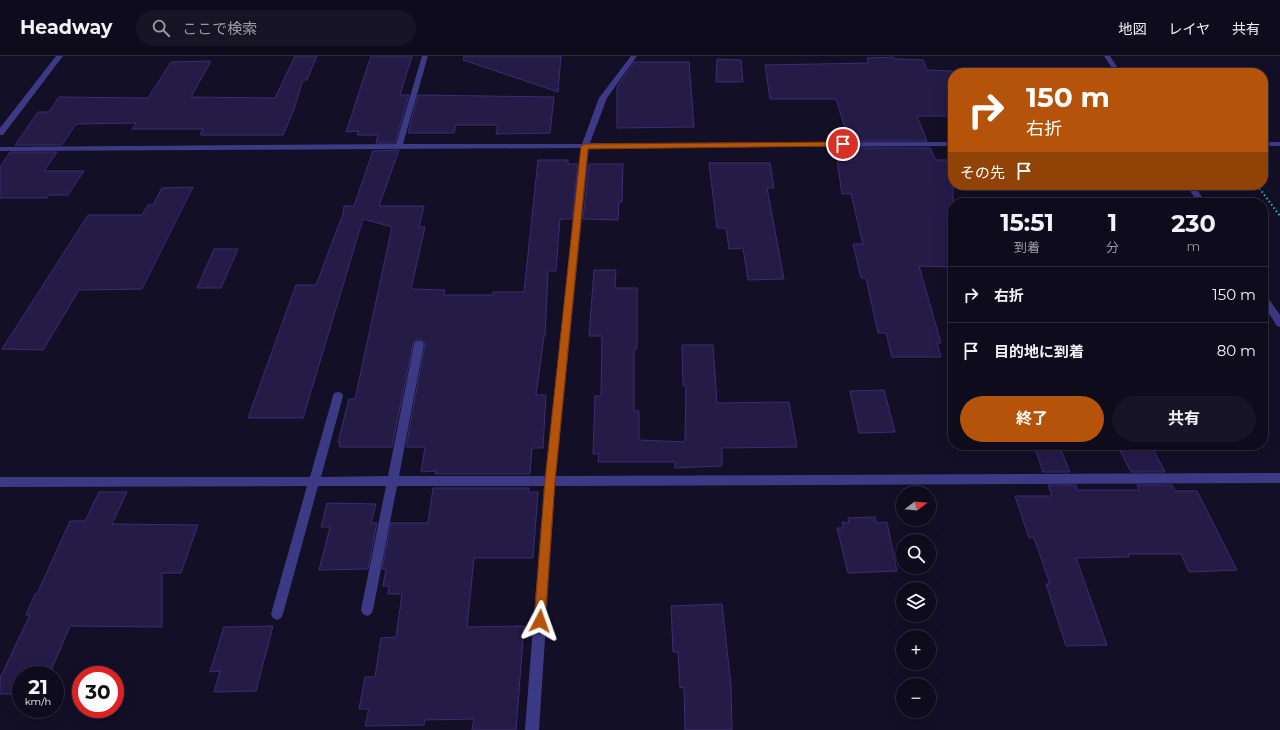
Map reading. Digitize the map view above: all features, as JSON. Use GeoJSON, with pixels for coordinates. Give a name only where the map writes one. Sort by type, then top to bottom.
{"type":"FeatureCollection","features":[{"type":"Feature","properties":{"kind":"street"},"geometry":{"type":"LineString","coordinates":[[0,133],[60,56]]}},
{"type":"Feature","properties":{"kind":"street"},"geometry":{"type":"LineString","coordinates":[[400,146],[425,56]]}},
{"type":"Feature","properties":{"kind":"street"},"geometry":{"type":"LineString","coordinates":[[532,730],[550,481],[585,146],[603,98],[634,56]]}},
{"type":"Feature","properties":{"kind":"street"},"geometry":{"type":"LineString","coordinates":[[1107,56],[1115,68]]}},
{"type":"Feature","properties":{"kind":"street"},"geometry":{"type":"LineString","coordinates":[[0,148],[948,144]]}},
{"type":"Feature","properties":{"kind":"street"},"geometry":{"type":"LineString","coordinates":[[1268,144],[1280,144]]}},
{"type":"Feature","properties":{"kind":"street"},"geometry":{"type":"LineString","coordinates":[[1268,305],[1280,323]]}},
{"type":"Feature","properties":{"kind":"street"},"geometry":{"type":"LineString","coordinates":[[367,610],[419,344]]}},
{"type":"Feature","properties":{"kind":"street"},"geometry":{"type":"LineString","coordinates":[[276,614],[338,396]]}},
{"type":"Feature","properties":{"kind":"street"},"geometry":{"type":"LineString","coordinates":[[0,482],[393,482],[1280,478]]}},
{"type":"Feature","properties":{"kind":"path"},"geometry":{"type":"LineString","coordinates":[[1268,200],[1280,216]]}},
{"type":"Feature","properties":{"kind":"building"},"geometry":{"type":"Polygon","coordinates":[[[295,56],[317,56],[307,80],[303,80],[293,112],[283,135],[200,135],[203,129],[132,129],[136,123],[76,124],[62,145],[15,145],[38,112],[49,112],[59,97],[148,98],[171,62],[211,61],[191,97],[275,98],[295,56]]]}},
{"type":"Feature","properties":{"kind":"building"},"geometry":{"type":"Polygon","coordinates":[[[371,56],[412,56],[400,95],[409,95],[395,143],[376,143],[378,135],[357,135],[359,131],[346,132],[371,56]]]}},
{"type":"Feature","properties":{"kind":"building"},"geometry":{"type":"Polygon","coordinates":[[[464,56],[561,56],[558,92],[463,60],[464,56]]]}},
{"type":"Feature","properties":{"kind":"building"},"geometry":{"type":"Polygon","coordinates":[[[894,57],[894,59],[923,60],[927,70],[948,71],[948,116],[917,116],[927,141],[849,141],[836,99],[770,99],[765,65],[869,63],[867,58],[894,57]]]}},
{"type":"Feature","properties":{"kind":"building"},"geometry":{"type":"Polygon","coordinates":[[[717,59],[741,60],[743,82],[716,82],[717,59]]]}},
{"type":"Feature","properties":{"kind":"building"},"geometry":{"type":"Polygon","coordinates":[[[634,62],[689,62],[694,127],[617,128],[617,87],[634,62]]]}},
{"type":"Feature","properties":{"kind":"building"},"geometry":{"type":"Polygon","coordinates":[[[418,95],[554,97],[550,133],[496,134],[498,125],[456,125],[454,133],[408,133],[418,95]]]}},
{"type":"Feature","properties":{"kind":"building"},"geometry":{"type":"Polygon","coordinates":[[[851,148],[930,148],[936,160],[948,160],[948,190],[953,190],[953,198],[948,198],[948,267],[919,266],[941,343],[937,343],[941,357],[892,357],[886,333],[878,333],[866,278],[861,278],[853,244],[863,244],[851,194],[842,194],[837,160],[855,160],[851,148]]]}},
{"type":"Feature","properties":{"kind":"building"},"geometry":{"type":"Polygon","coordinates":[[[399,150],[379,206],[424,206],[419,227],[425,227],[411,289],[445,290],[444,295],[493,295],[493,292],[524,292],[538,160],[568,160],[568,164],[578,164],[572,219],[560,219],[556,271],[548,271],[545,336],[536,395],[546,395],[543,448],[532,448],[530,474],[435,474],[436,471],[421,472],[425,447],[406,447],[425,344],[422,340],[416,340],[413,344],[392,447],[339,447],[340,442],[338,442],[349,399],[355,399],[392,227],[363,219],[303,418],[248,418],[296,285],[316,285],[343,214],[344,206],[354,206],[373,151],[399,150]]]}},
{"type":"Feature","properties":{"kind":"building"},"geometry":{"type":"Polygon","coordinates":[[[10,152],[57,152],[44,171],[84,171],[68,195],[49,195],[47,198],[0,198],[0,167],[10,152]]]}},
{"type":"Feature","properties":{"kind":"building"},"geometry":{"type":"Polygon","coordinates":[[[709,163],[770,163],[774,188],[767,188],[784,279],[748,280],[743,248],[729,249],[726,228],[717,228],[709,163]]]}},
{"type":"Feature","properties":{"kind":"building"},"geometry":{"type":"Polygon","coordinates":[[[589,164],[623,164],[622,202],[619,202],[618,220],[583,219],[589,164]]]}},
{"type":"Feature","properties":{"kind":"building"},"geometry":{"type":"Polygon","coordinates":[[[193,187],[142,289],[79,290],[43,350],[2,349],[88,215],[142,215],[148,205],[153,205],[162,188],[193,187]]]}},
{"type":"Feature","properties":{"kind":"building"},"geometry":{"type":"Polygon","coordinates":[[[214,249],[238,249],[221,288],[197,288],[214,249]]]}},
{"type":"Feature","properties":{"kind":"building"},"geometry":{"type":"Polygon","coordinates":[[[594,270],[616,270],[615,288],[637,288],[637,349],[634,349],[634,411],[639,411],[639,440],[685,442],[686,386],[683,386],[682,345],[713,345],[717,403],[789,402],[797,447],[722,448],[722,466],[675,468],[675,462],[598,462],[599,454],[593,454],[595,396],[601,396],[602,336],[589,336],[594,270]]]}},
{"type":"Feature","properties":{"kind":"building"},"geometry":{"type":"Polygon","coordinates":[[[884,390],[895,432],[859,433],[850,391],[884,390]]]}},
{"type":"Feature","properties":{"kind":"building"},"geometry":{"type":"Polygon","coordinates":[[[1036,450],[1061,450],[1070,472],[1043,472],[1036,450]]]}},
{"type":"Feature","properties":{"kind":"building"},"geometry":{"type":"Polygon","coordinates":[[[1120,450],[1154,450],[1165,472],[1131,472],[1120,450]]]}},
{"type":"Feature","properties":{"kind":"building"},"geometry":{"type":"Polygon","coordinates":[[[1048,485],[1076,485],[1077,490],[1139,490],[1137,485],[1172,485],[1175,491],[1197,491],[1237,570],[1189,572],[1181,554],[1128,554],[1129,557],[1076,558],[1107,645],[1066,646],[1046,584],[1050,584],[1034,538],[1029,538],[1015,496],[1052,496],[1048,485]]]}},
{"type":"Feature","properties":{"kind":"building"},"geometry":{"type":"Polygon","coordinates":[[[433,488],[529,488],[529,492],[538,492],[533,558],[474,558],[467,627],[524,626],[516,730],[472,730],[474,719],[425,720],[424,725],[365,726],[369,709],[359,709],[365,677],[375,677],[381,638],[396,637],[402,594],[388,594],[389,586],[383,586],[386,569],[382,569],[391,523],[428,523],[433,488]]]}},
{"type":"Feature","properties":{"kind":"building"},"geometry":{"type":"Polygon","coordinates":[[[99,492],[127,492],[112,524],[198,525],[181,573],[162,573],[162,627],[70,626],[53,666],[12,666],[12,694],[0,694],[0,678],[30,615],[26,615],[35,594],[37,594],[70,521],[85,521],[99,492]]]}},
{"type":"Feature","properties":{"kind":"building"},"geometry":{"type":"Polygon","coordinates":[[[327,503],[376,504],[371,523],[377,523],[368,569],[319,570],[330,527],[321,527],[327,503]]]}},
{"type":"Feature","properties":{"kind":"building"},"geometry":{"type":"Polygon","coordinates":[[[875,517],[876,523],[887,522],[896,571],[848,573],[837,528],[843,528],[842,522],[849,523],[848,518],[875,517]]]}},
{"type":"Feature","properties":{"kind":"building"},"geometry":{"type":"Polygon","coordinates":[[[722,604],[731,686],[732,730],[685,730],[684,687],[680,688],[678,652],[673,652],[671,606],[722,604]]]}},
{"type":"Feature","properties":{"kind":"building"},"geometry":{"type":"Polygon","coordinates":[[[273,626],[256,691],[214,692],[220,671],[210,672],[224,627],[273,626]]]}},
{"type":"Feature","properties":{"kind":"route"},"geometry":{"type":"LineString","coordinates":[[540,621],[550,481],[585,146],[843,144]]}}]}
